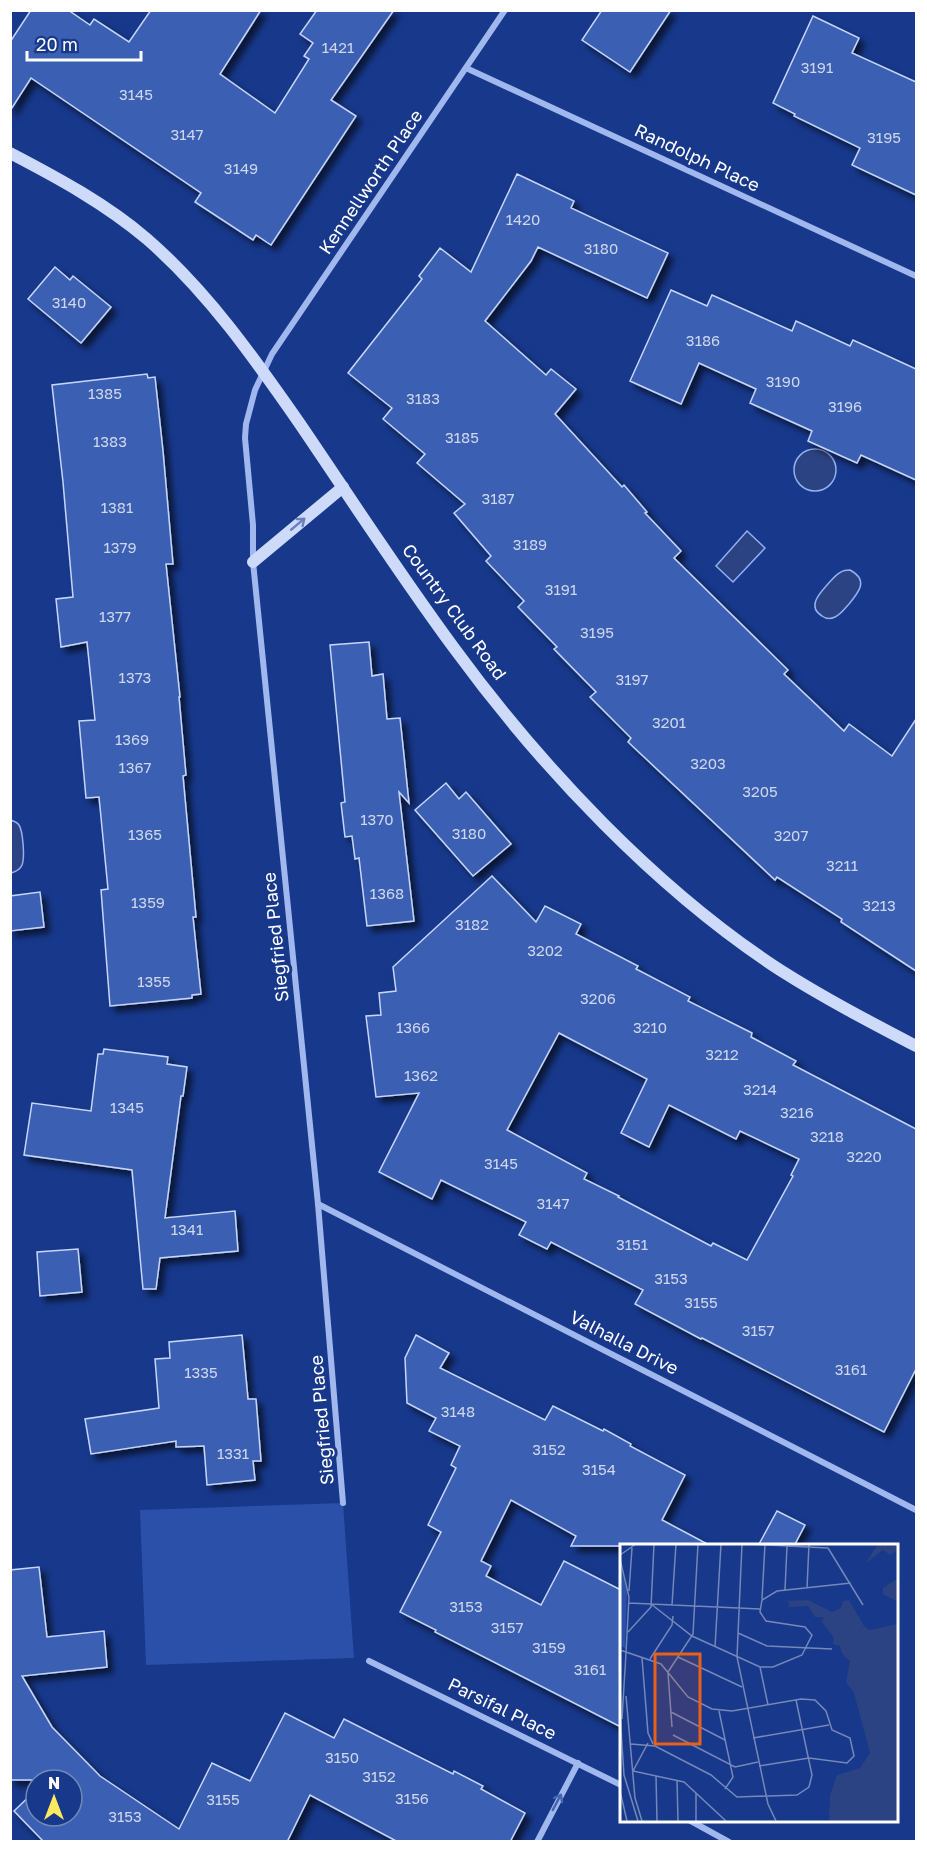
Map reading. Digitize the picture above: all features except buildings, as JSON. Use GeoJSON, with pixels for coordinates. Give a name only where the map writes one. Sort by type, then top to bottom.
{"type":"FeatureCollection","features":[{"type":"Feature","properties":{"kind":"street","name":"Kennellworth Place"},"geometry":{"type":"LineString","coordinates":[[263,371],[272,354],[505,10]]}},
{"type":"Feature","properties":{"kind":"street","name":"Randolph Place"},"geometry":{"type":"LineString","coordinates":[[466,68],[916,276]]}},
{"type":"Feature","properties":{"kind":"street","name":"Country Club Road"},"geometry":{"type":"LineString","coordinates":[[10,153],[71,186],[147,239],[182,272],[217,311],[263,371],[455,649],[516,727],[626,845],[702,912],[763,958],[822,995],[916,1046]]}},
{"type":"Feature","properties":{"kind":"street","name":"Siegfried Place"},"geometry":{"type":"LineString","coordinates":[[263,371],[252,398],[246,424],[253,525],[253,562],[318,1204],[343,1503]]}},
{"type":"Feature","properties":{"kind":"street"},"geometry":{"type":"LineString","coordinates":[[253,562],[343,487]]}},
{"type":"Feature","properties":{"kind":"street","name":"Valhalla Drive"},"geometry":{"type":"LineString","coordinates":[[318,1204],[916,1509]]}},
{"type":"Feature","properties":{"kind":"street","name":"Parsifal Place"},"geometry":{"type":"LineString","coordinates":[[369,1661],[620,1784]]}},
{"type":"Feature","properties":{"kind":"street"},"geometry":{"type":"LineString","coordinates":[[537,1842],[578,1763]]}},
{"type":"Feature","properties":{"kind":"street"},"geometry":{"type":"LineString","coordinates":[[691,1822],[729,1842]]}},
{"type":"Feature","properties":{"kind":"shaded area"},"geometry":{"type":"Polygon","coordinates":[[[815,449],[830,455],[836,470],[830,485],[815,491],[800,485],[794,470],[800,455],[815,449]]]}},
{"type":"Feature","properties":{"kind":"shaded area"},"geometry":{"type":"Polygon","coordinates":[[[747,531],[765,548],[733,582],[716,566],[747,531]]]}},
{"type":"Feature","properties":{"kind":"shaded area"},"geometry":{"type":"Polygon","coordinates":[[[850,570],[861,582],[859,591],[835,617],[824,617],[815,609],[818,596],[837,575],[850,570]]]}},
{"type":"Feature","properties":{"kind":"shaded area"},"geometry":{"type":"Polygon","coordinates":[[[10,820],[19,825],[23,851],[21,867],[11,873],[10,820]]]}},
{"type":"Feature","properties":{"kind":"shaded area"},"geometry":{"type":"Polygon","coordinates":[[[343,1503],[354,1658],[146,1665],[140,1510],[343,1503]]]}}]}
